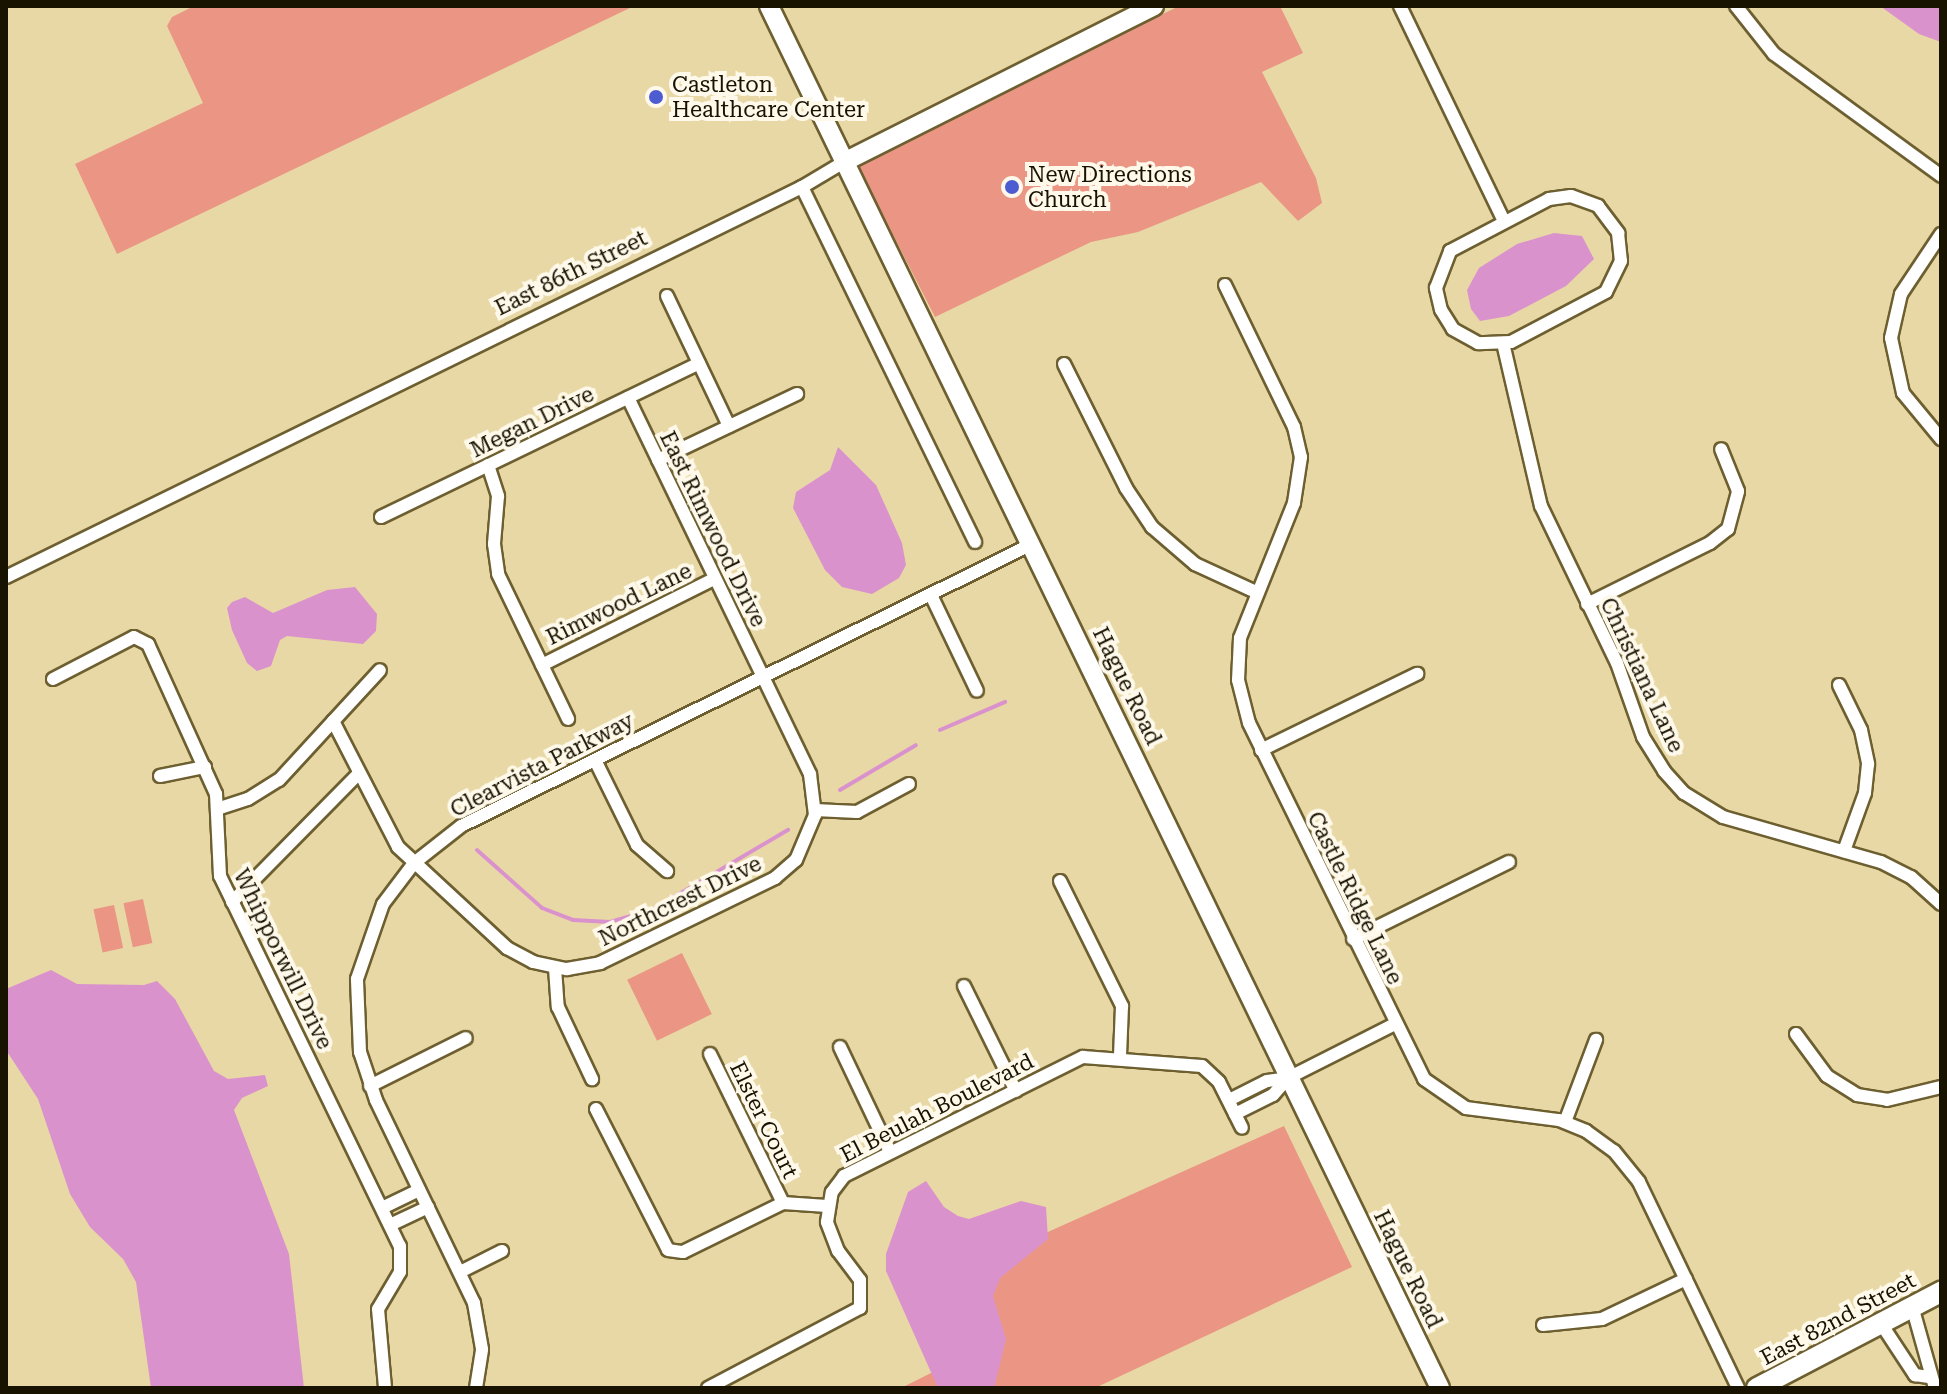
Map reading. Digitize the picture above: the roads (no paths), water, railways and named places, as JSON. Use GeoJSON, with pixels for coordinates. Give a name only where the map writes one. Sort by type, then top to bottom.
{"type":"FeatureCollection","features":[{"type":"Feature","properties":{"kind":"main road","name":"East 82nd Street"},"geometry":{"type":"LineString","coordinates":[[1757,1388],[1941,1292]]}},
{"type":"Feature","properties":{"kind":"street","name":"Hague Road"},"geometry":{"type":"LineString","coordinates":[[769,6],[1440,1388]]}},
{"type":"Feature","properties":{"kind":"street","name":"East 86th Street"},"geometry":{"type":"LineString","coordinates":[[6,577],[802,187],[844,162],[1154,6]]}},
{"type":"Feature","properties":{"kind":"street"},"geometry":{"type":"LineString","coordinates":[[1400,6],[1504,221]]}},
{"type":"Feature","properties":{"kind":"street"},"geometry":{"type":"LineString","coordinates":[[1736,6],[1774,54],[1941,176]]}},
{"type":"Feature","properties":{"kind":"street"},"geometry":{"type":"LineString","coordinates":[[802,187],[975,542]]}},
{"type":"Feature","properties":{"kind":"street"},"geometry":{"type":"LineString","coordinates":[[1554,197],[1583,199],[1610,218],[1622,250],[1618,273],[1606,292],[1503,343],[1478,343],[1453,329],[1441,310],[1436,288],[1450,251],[1554,197]]}},
{"type":"Feature","properties":{"kind":"street"},"geometry":{"type":"LineString","coordinates":[[1941,234],[1901,294],[1891,338],[1903,393],[1941,439]]}},
{"type":"Feature","properties":{"kind":"street","name":"Castle Ridge Lane"},"geometry":{"type":"LineString","coordinates":[[1225,285],[1294,427],[1301,457],[1294,503],[1240,638],[1237,671],[1244,710],[1261,750],[1421,1075],[1448,1100],[1473,1110],[1565,1122],[1605,1144],[1633,1172],[1738,1388]]}},
{"type":"Feature","properties":{"kind":"street"},"geometry":{"type":"LineString","coordinates":[[667,296],[729,426]]}},
{"type":"Feature","properties":{"kind":"street","name":"Christiana Lane"},"geometry":{"type":"LineString","coordinates":[[1503,343],[1532,479],[1587,604],[1617,663],[1648,748],[1684,793],[1739,824],[1844,851],[1902,871],[1941,904]]}},
{"type":"Feature","properties":{"kind":"street","name":"Megan Drive"},"geometry":{"type":"LineString","coordinates":[[381,517],[699,363]]}},
{"type":"Feature","properties":{"kind":"street"},"geometry":{"type":"LineString","coordinates":[[1064,364],[1123,484],[1152,527],[1195,564],[1256,592]]}},
{"type":"Feature","properties":{"kind":"street"},"geometry":{"type":"LineString","coordinates":[[658,460],[797,394]]}},
{"type":"Feature","properties":{"kind":"street","name":"East Rimwood Drive"},"geometry":{"type":"LineString","coordinates":[[628,398],[762,678]]}},
{"type":"Feature","properties":{"kind":"street"},"geometry":{"type":"LineString","coordinates":[[1587,604],[1710,543],[1728,529],[1738,491],[1721,449]]}},
{"type":"Feature","properties":{"kind":"street"},"geometry":{"type":"LineString","coordinates":[[488,465],[498,496],[494,544],[498,574],[568,719]]}},
{"type":"Feature","properties":{"kind":"street","name":"Clearvista Parkway"},"geometry":{"type":"LineString","coordinates":[[476,1388],[481,1332],[460,1272],[370,1086],[356,1030],[359,967],[383,904],[414,863],[461,826],[1030,545]]}},
{"type":"Feature","properties":{"kind":"street","name":"Rimwood Lane"},"geometry":{"type":"LineString","coordinates":[[542,665],[714,579]]}},
{"type":"Feature","properties":{"kind":"street"},"geometry":{"type":"LineString","coordinates":[[931,595],[977,691]]}},
{"type":"Feature","properties":{"kind":"street","name":"Whipporwill Drive"},"geometry":{"type":"LineString","coordinates":[[53,679],[134,637],[142,638],[205,767],[220,808],[216,858],[232,902],[382,1208],[402,1262],[378,1309],[385,1388]]}},
{"type":"Feature","properties":{"kind":"street"},"geometry":{"type":"LineString","coordinates":[[220,808],[269,787],[380,670]]}},
{"type":"Feature","properties":{"kind":"street"},"geometry":{"type":"LineString","coordinates":[[1261,750],[1417,674]]}},
{"type":"Feature","properties":{"kind":"street","name":"Northcrest Drive"},"geometry":{"type":"LineString","coordinates":[[333,721],[390,837],[507,948],[555,968],[600,963],[775,878],[801,852],[815,810],[810,774],[762,678]]}},
{"type":"Feature","properties":{"kind":"street"},"geometry":{"type":"LineString","coordinates":[[1839,685],[1861,730],[1868,770],[1844,851]]}},
{"type":"Feature","properties":{"kind":"street"},"geometry":{"type":"LineString","coordinates":[[595,760],[637,845],[667,871]]}},
{"type":"Feature","properties":{"kind":"street"},"geometry":{"type":"LineString","coordinates":[[160,776],[205,767]]}},
{"type":"Feature","properties":{"kind":"street"},"geometry":{"type":"LineString","coordinates":[[232,902],[359,773]]}},
{"type":"Feature","properties":{"kind":"street"},"geometry":{"type":"LineString","coordinates":[[815,810],[857,812],[909,784]]}},
{"type":"Feature","properties":{"kind":"street"},"geometry":{"type":"LineString","coordinates":[[1353,939],[1509,862]]}},
{"type":"Feature","properties":{"kind":"street"},"geometry":{"type":"LineString","coordinates":[[1060,881],[1122,1006],[1120,1056]]}},
{"type":"Feature","properties":{"kind":"street"},"geometry":{"type":"LineString","coordinates":[[555,968],[558,1007],[592,1079]]}},
{"type":"Feature","properties":{"kind":"street"},"geometry":{"type":"LineString","coordinates":[[964,986],[1016,1091]]}},
{"type":"Feature","properties":{"kind":"street"},"geometry":{"type":"LineString","coordinates":[[1229,1100],[1267,1081],[1288,1078],[1395,1024]]}},
{"type":"Feature","properties":{"kind":"street"},"geometry":{"type":"LineString","coordinates":[[1796,1034],[1827,1076],[1857,1095],[1887,1100],[1941,1087]]}},
{"type":"Feature","properties":{"kind":"street"},"geometry":{"type":"LineString","coordinates":[[370,1086],[466,1038]]}},
{"type":"Feature","properties":{"kind":"street"},"geometry":{"type":"LineString","coordinates":[[1565,1122],[1596,1040]]}},
{"type":"Feature","properties":{"kind":"street"},"geometry":{"type":"LineString","coordinates":[[840,1047],[890,1152]]}},
{"type":"Feature","properties":{"kind":"street","name":"Elster Court"},"geometry":{"type":"LineString","coordinates":[[710,1054],[783,1203]]}},
{"type":"Feature","properties":{"kind":"street","name":"El Beulah Boulevard"},"geometry":{"type":"LineString","coordinates":[[827,1206],[844,1176],[1083,1057],[1120,1056],[1196,1063],[1212,1074],[1242,1128]]}},
{"type":"Feature","properties":{"kind":"street"},"geometry":{"type":"LineString","coordinates":[[1235,1114],[1273,1095],[1288,1078]]}},
{"type":"Feature","properties":{"kind":"street"},"geometry":{"type":"LineString","coordinates":[[596,1109],[661,1242],[672,1251],[683,1252],[783,1203],[827,1206],[830,1235],[860,1280],[860,1308],[708,1388]]}},
{"type":"Feature","properties":{"kind":"street"},"geometry":{"type":"LineString","coordinates":[[382,1208],[419,1190]]}},
{"type":"Feature","properties":{"kind":"street"},"geometry":{"type":"LineString","coordinates":[[390,1225],[428,1207]]}},
{"type":"Feature","properties":{"kind":"street"},"geometry":{"type":"LineString","coordinates":[[460,1272],[502,1251]]}},
{"type":"Feature","properties":{"kind":"street"},"geometry":{"type":"LineString","coordinates":[[1543,1325],[1602,1319],[1686,1279]]}},
{"type":"Feature","properties":{"kind":"street"},"geometry":{"type":"LineString","coordinates":[[1880,1322],[1915,1375],[1932,1383],[1932,1369],[1912,1306]]}},
{"type":"Feature","properties":{"kind":"waterway"},"geometry":{"type":"LineString","coordinates":[[940,730],[1005,702]]}},
{"type":"Feature","properties":{"kind":"waterway"},"geometry":{"type":"LineString","coordinates":[[840,790],[916,745]]}},
{"type":"Feature","properties":{"kind":"waterway"},"geometry":{"type":"LineString","coordinates":[[477,850],[542,908],[573,920],[610,922],[652,910],[788,830]]}},
{"type":"Feature","properties":{"kind":"place","name":"Castleton Healthcare Center"},"geometry":{"type":"Point","coordinates":[656,97]}},
{"type":"Feature","properties":{"kind":"place","name":"New Directions Church"},"geometry":{"type":"Point","coordinates":[1012,187]}}]}
